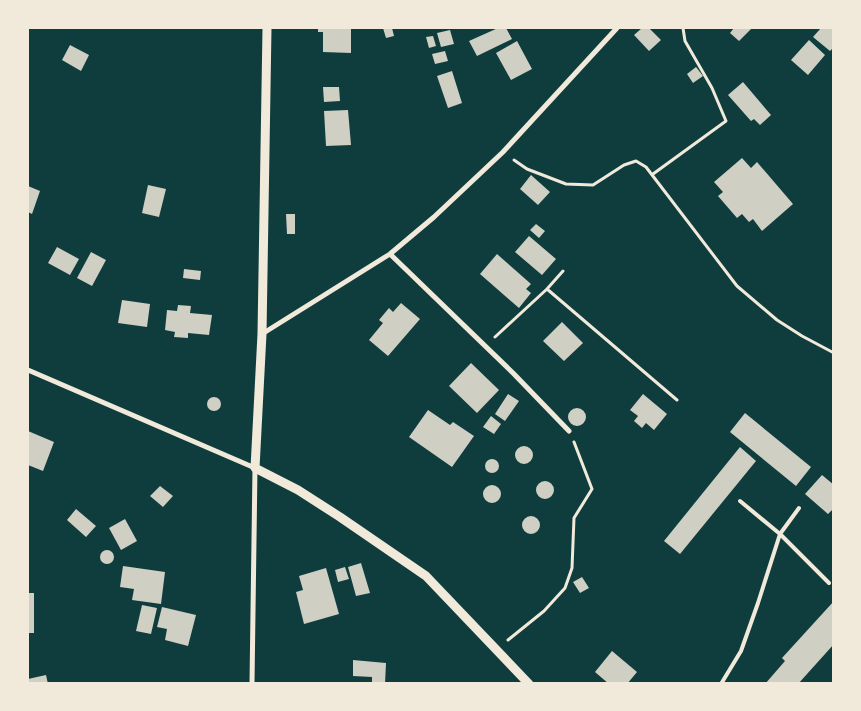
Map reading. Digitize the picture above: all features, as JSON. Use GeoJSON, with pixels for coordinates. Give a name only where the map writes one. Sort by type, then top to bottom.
{"type":"FeatureCollection","features":[{"type":"Feature","properties":{"kind":"street"},"geometry":{"type":"LineString","coordinates":[[252,684],[255,468],[262,334],[267,28]]}},
{"type":"Feature","properties":{"kind":"street"},"geometry":{"type":"LineString","coordinates":[[262,334],[390,254],[434,217],[503,152],[617,28]]}},
{"type":"Feature","properties":{"kind":"street"},"geometry":{"type":"LineString","coordinates":[[390,254],[569,431]]}},
{"type":"Feature","properties":{"kind":"street"},"geometry":{"type":"LineString","coordinates":[[28,370],[255,468],[298,490],[426,576],[528,684]]}},
{"type":"Feature","properties":{"kind":"lane"},"geometry":{"type":"LineString","coordinates":[[740,501],[780,534],[829,583]]}},
{"type":"Feature","properties":{"kind":"lane"},"geometry":{"type":"LineString","coordinates":[[721,684],[741,651],[780,534],[799,508]]}},
{"type":"Feature","properties":{"kind":"path"},"geometry":{"type":"LineString","coordinates":[[653,174],[726,121],[712,88],[686,41],[683,28]]}},
{"type":"Feature","properties":{"kind":"path"},"geometry":{"type":"LineString","coordinates":[[503,152],[527,169],[566,184],[593,185],[636,161],[646,166],[737,286],[778,320],[802,336],[834,353]]}},
{"type":"Feature","properties":{"kind":"path"},"geometry":{"type":"LineString","coordinates":[[485,346],[563,271]]}},
{"type":"Feature","properties":{"kind":"path"},"geometry":{"type":"LineString","coordinates":[[546,289],[677,400]]}},
{"type":"Feature","properties":{"kind":"path"},"geometry":{"type":"LineString","coordinates":[[496,650],[544,611],[565,588],[572,568],[574,518],[592,489],[569,431]]}},
{"type":"Feature","properties":{"kind":"building"},"geometry":{"type":"Polygon","coordinates":[[[318,28],[351,28],[351,53],[323,52],[323,32],[318,32],[318,28]]]}},
{"type":"Feature","properties":{"kind":"building"},"geometry":{"type":"Polygon","coordinates":[[[383,28],[392,28],[394,36],[386,38],[383,28]]]}},
{"type":"Feature","properties":{"kind":"building"},"geometry":{"type":"Polygon","coordinates":[[[498,28],[506,28],[512,39],[477,56],[469,41],[498,28]]]}},
{"type":"Feature","properties":{"kind":"building"},"geometry":{"type":"Polygon","coordinates":[[[642,28],[649,28],[661,40],[649,51],[634,35],[642,28]]]}},
{"type":"Feature","properties":{"kind":"building"},"geometry":{"type":"Polygon","coordinates":[[[734,28],[752,28],[739,41],[730,33],[734,28]]]}},
{"type":"Feature","properties":{"kind":"building"},"geometry":{"type":"Polygon","coordinates":[[[821,28],[834,28],[834,47],[830,51],[813,37],[821,28]]]}},
{"type":"Feature","properties":{"kind":"building"},"geometry":{"type":"Polygon","coordinates":[[[450,30],[454,44],[441,47],[437,33],[450,30]]]}},
{"type":"Feature","properties":{"kind":"building"},"geometry":{"type":"Polygon","coordinates":[[[433,36],[436,46],[429,48],[426,37],[433,36]]]}},
{"type":"Feature","properties":{"kind":"building"},"geometry":{"type":"Polygon","coordinates":[[[809,40],[825,55],[808,75],[791,60],[809,40]]]}},
{"type":"Feature","properties":{"kind":"building"},"geometry":{"type":"Polygon","coordinates":[[[517,41],[532,69],[511,80],[496,53],[517,41]]]}},
{"type":"Feature","properties":{"kind":"building"},"geometry":{"type":"Polygon","coordinates":[[[70,45],[89,55],[81,71],[62,60],[70,45]]]}},
{"type":"Feature","properties":{"kind":"building"},"geometry":{"type":"Polygon","coordinates":[[[445,51],[448,61],[435,64],[432,54],[445,51]]]}},
{"type":"Feature","properties":{"kind":"building"},"geometry":{"type":"Polygon","coordinates":[[[696,67],[703,76],[693,83],[687,74],[696,67]]]}},
{"type":"Feature","properties":{"kind":"building"},"geometry":{"type":"Polygon","coordinates":[[[452,71],[462,103],[448,108],[437,76],[452,71]]]}},
{"type":"Feature","properties":{"kind":"building"},"geometry":{"type":"Polygon","coordinates":[[[743,82],[771,115],[760,125],[754,119],[751,121],[728,95],[743,82]]]}},
{"type":"Feature","properties":{"kind":"building"},"geometry":{"type":"Polygon","coordinates":[[[323,87],[339,87],[340,101],[324,102],[323,87]]]}},
{"type":"Feature","properties":{"kind":"building"},"geometry":{"type":"Polygon","coordinates":[[[348,110],[351,145],[326,146],[324,111],[348,110]]]}},
{"type":"Feature","properties":{"kind":"building"},"geometry":{"type":"Polygon","coordinates":[[[742,158],[751,168],[757,162],[793,204],[762,231],[753,219],[749,222],[742,214],[737,218],[718,196],[723,192],[714,182],[742,158]]]}},
{"type":"Feature","properties":{"kind":"building"},"geometry":{"type":"Polygon","coordinates":[[[531,175],[550,192],[538,205],[520,189],[531,175]]]}},
{"type":"Feature","properties":{"kind":"building"},"geometry":{"type":"Polygon","coordinates":[[[148,185],[166,189],[159,217],[142,213],[148,185]]]}},
{"type":"Feature","properties":{"kind":"building"},"geometry":{"type":"Polygon","coordinates":[[[28,186],[40,191],[32,214],[28,212],[28,186]]]}},
{"type":"Feature","properties":{"kind":"building"},"geometry":{"type":"Polygon","coordinates":[[[286,214],[295,214],[295,234],[287,234],[286,214]]]}},
{"type":"Feature","properties":{"kind":"building"},"geometry":{"type":"Polygon","coordinates":[[[536,224],[545,231],[539,238],[530,230],[536,224]]]}},
{"type":"Feature","properties":{"kind":"building"},"geometry":{"type":"Polygon","coordinates":[[[529,236],[556,259],[542,275],[515,252],[529,236]]]}},
{"type":"Feature","properties":{"kind":"building"},"geometry":{"type":"Polygon","coordinates":[[[57,247],[79,259],[70,275],[48,263],[57,247]]]}},
{"type":"Feature","properties":{"kind":"building"},"geometry":{"type":"Polygon","coordinates":[[[91,252],[106,260],[92,286],[77,278],[91,252]]]}},
{"type":"Feature","properties":{"kind":"building"},"geometry":{"type":"Polygon","coordinates":[[[497,254],[531,284],[526,289],[531,293],[519,308],[480,274],[497,254]]]}},
{"type":"Feature","properties":{"kind":"building"},"geometry":{"type":"Polygon","coordinates":[[[184,269],[201,271],[200,280],[183,278],[184,269]]]}},
{"type":"Feature","properties":{"kind":"building"},"geometry":{"type":"Polygon","coordinates":[[[122,300],[150,304],[147,327],[118,323],[122,300]]]}},
{"type":"Feature","properties":{"kind":"building"},"geometry":{"type":"Polygon","coordinates":[[[401,303],[420,319],[388,356],[369,340],[383,323],[379,320],[389,308],[393,312],[401,303]]]}},
{"type":"Feature","properties":{"kind":"building"},"geometry":{"type":"Polygon","coordinates":[[[178,305],[191,306],[190,313],[212,315],[209,335],[188,333],[188,338],[174,337],[175,332],[165,330],[167,310],[177,311],[178,305]]]}},
{"type":"Feature","properties":{"kind":"building"},"geometry":{"type":"Polygon","coordinates":[[[562,322],[583,343],[564,361],[543,341],[562,322]]]}},
{"type":"Feature","properties":{"kind":"building"},"geometry":{"type":"Polygon","coordinates":[[[471,363],[499,390],[477,413],[449,386],[471,363]]]}},
{"type":"Feature","properties":{"kind":"building"},"geometry":{"type":"Polygon","coordinates":[[[508,394],[519,401],[505,421],[495,414],[508,394]]]}},
{"type":"Feature","properties":{"kind":"building"},"geometry":{"type":"Polygon","coordinates":[[[643,394],[667,414],[654,430],[646,423],[642,428],[634,421],[638,416],[630,410],[643,394]]]}},
{"type":"Feature","properties":{"kind":"building"},"geometry":{"type":"Polygon","coordinates":[[[214,397],[219,399],[221,404],[219,409],[214,411],[209,409],[207,404],[209,399],[214,397]]]}},
{"type":"Feature","properties":{"kind":"building"},"geometry":{"type":"Polygon","coordinates":[[[577,408],[583,411],[586,417],[583,423],[577,426],[571,423],[568,417],[571,411],[577,408]]]}},
{"type":"Feature","properties":{"kind":"building"},"geometry":{"type":"Polygon","coordinates":[[[428,410],[450,425],[453,422],[474,436],[452,467],[409,437],[428,410]]]}},
{"type":"Feature","properties":{"kind":"building"},"geometry":{"type":"Polygon","coordinates":[[[745,413],[811,467],[796,486],[730,432],[745,413]]]}},
{"type":"Feature","properties":{"kind":"building"},"geometry":{"type":"Polygon","coordinates":[[[491,416],[501,424],[494,434],[483,427],[491,416]]]}},
{"type":"Feature","properties":{"kind":"building"},"geometry":{"type":"Polygon","coordinates":[[[28,431],[54,442],[43,471],[28,465],[28,431]]]}},
{"type":"Feature","properties":{"kind":"building"},"geometry":{"type":"Polygon","coordinates":[[[524,446],[530,449],[533,455],[530,461],[524,464],[518,461],[515,455],[518,449],[524,446]]]}},
{"type":"Feature","properties":{"kind":"building"},"geometry":{"type":"Polygon","coordinates":[[[740,447],[756,461],[680,554],[664,541],[740,447]]]}},
{"type":"Feature","properties":{"kind":"building"},"geometry":{"type":"Polygon","coordinates":[[[492,459],[497,461],[499,466],[497,471],[492,473],[487,471],[485,466],[487,461],[492,459]]]}},
{"type":"Feature","properties":{"kind":"building"},"geometry":{"type":"Polygon","coordinates":[[[822,475],[834,485],[834,508],[828,514],[805,494],[822,475]]]}},
{"type":"Feature","properties":{"kind":"building"},"geometry":{"type":"Polygon","coordinates":[[[545,481],[551,484],[554,490],[551,496],[545,499],[539,496],[536,490],[539,484],[545,481]]]}},
{"type":"Feature","properties":{"kind":"building"},"geometry":{"type":"Polygon","coordinates":[[[492,485],[498,488],[501,494],[498,500],[492,503],[486,500],[483,494],[486,488],[492,485]]]}},
{"type":"Feature","properties":{"kind":"building"},"geometry":{"type":"Polygon","coordinates":[[[160,486],[173,496],[163,507],[150,496],[160,486]]]}},
{"type":"Feature","properties":{"kind":"building"},"geometry":{"type":"Polygon","coordinates":[[[76,509],[96,526],[86,537],[67,520],[76,509]]]}},
{"type":"Feature","properties":{"kind":"building"},"geometry":{"type":"Polygon","coordinates":[[[531,516],[537,519],[540,525],[537,531],[531,534],[525,531],[522,525],[525,519],[531,516]]]}},
{"type":"Feature","properties":{"kind":"building"},"geometry":{"type":"Polygon","coordinates":[[[125,519],[137,541],[121,550],[109,528],[125,519]]]}},
{"type":"Feature","properties":{"kind":"building"},"geometry":{"type":"Polygon","coordinates":[[[107,550],[112,552],[114,557],[112,562],[107,564],[102,562],[100,557],[102,552],[107,550]]]}},
{"type":"Feature","properties":{"kind":"building"},"geometry":{"type":"Polygon","coordinates":[[[361,563],[370,593],[356,596],[348,567],[361,563]]]}},
{"type":"Feature","properties":{"kind":"building"},"geometry":{"type":"Polygon","coordinates":[[[123,566],[165,572],[161,604],[132,600],[134,589],[120,587],[123,566]]]}},
{"type":"Feature","properties":{"kind":"building"},"geometry":{"type":"Polygon","coordinates":[[[345,567],[349,579],[338,582],[335,570],[345,567]]]}},
{"type":"Feature","properties":{"kind":"building"},"geometry":{"type":"Polygon","coordinates":[[[326,568],[339,614],[304,624],[296,592],[303,590],[299,576],[326,568]]]}},
{"type":"Feature","properties":{"kind":"building"},"geometry":{"type":"Polygon","coordinates":[[[582,577],[589,588],[580,593],[573,582],[582,577]]]}},
{"type":"Feature","properties":{"kind":"building"},"geometry":{"type":"Polygon","coordinates":[[[28,593],[34,593],[34,633],[28,633],[28,593]]]}},
{"type":"Feature","properties":{"kind":"building"},"geometry":{"type":"Polygon","coordinates":[[[834,601],[834,644],[798,684],[765,684],[785,661],[782,658],[834,601]]]}},
{"type":"Feature","properties":{"kind":"building"},"geometry":{"type":"Polygon","coordinates":[[[142,605],[157,608],[151,634],[136,631],[142,605]]]}},
{"type":"Feature","properties":{"kind":"building"},"geometry":{"type":"Polygon","coordinates":[[[162,607],[196,615],[188,646],[165,640],[167,629],[157,627],[162,607]]]}},
{"type":"Feature","properties":{"kind":"building"},"geometry":{"type":"Polygon","coordinates":[[[612,651],[637,672],[627,684],[609,684],[595,672],[612,651]]]}},
{"type":"Feature","properties":{"kind":"building"},"geometry":{"type":"Polygon","coordinates":[[[353,660],[386,663],[385,684],[372,684],[372,677],[353,676],[353,660]]]}},
{"type":"Feature","properties":{"kind":"building"},"geometry":{"type":"Polygon","coordinates":[[[46,675],[48,684],[28,684],[28,679],[46,675]]]}}]}
